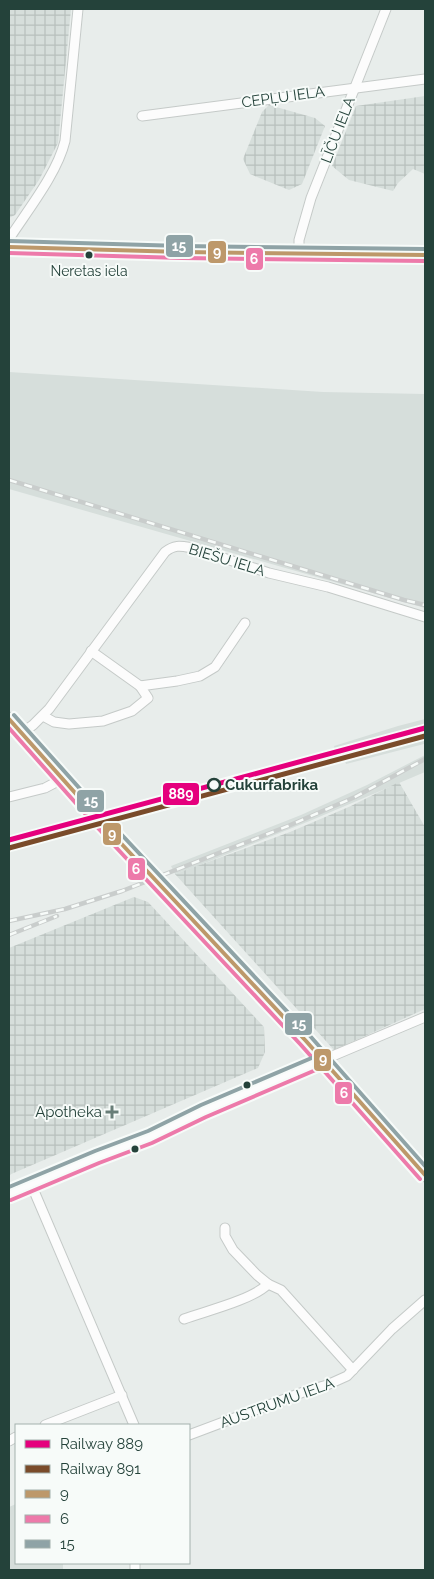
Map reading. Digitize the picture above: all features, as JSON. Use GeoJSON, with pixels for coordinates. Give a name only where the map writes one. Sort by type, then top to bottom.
{"type":"FeatureCollection","features":[{"type":"Feature","properties":{"kind":"main road"},"geometry":{"type":"LineString","coordinates":[[9,719],[62,779],[323,1060],[425,1176]]}},
{"type":"Feature","properties":{"kind":"main road"},"geometry":{"type":"LineString","coordinates":[[9,1194],[150,1137],[204,1111],[323,1060]]}},
{"type":"Feature","properties":{"kind":"street"},"geometry":{"type":"LineString","coordinates":[[9,240],[62,153],[65,141],[78,9]]}},
{"type":"Feature","properties":{"kind":"street","name":"LĪČU IELA"},"geometry":{"type":"LineString","coordinates":[[299,253],[299,240],[311,198],[386,9]]}},
{"type":"Feature","properties":{"kind":"street","name":"CEPĻU IELA"},"geometry":{"type":"LineString","coordinates":[[142,116],[425,79]]}},
{"type":"Feature","properties":{"kind":"street"},"geometry":{"type":"LineString","coordinates":[[9,247],[182,252],[425,255]]}},
{"type":"Feature","properties":{"kind":"street","name":"BIEŠU IELA"},"geometry":{"type":"LineString","coordinates":[[22,733],[43,716],[165,552],[171,547],[193,548],[269,573],[328,587],[425,617]]}},
{"type":"Feature","properties":{"kind":"street"},"geometry":{"type":"LineString","coordinates":[[140,686],[200,676],[215,667],[245,623]]}},
{"type":"Feature","properties":{"kind":"street"},"geometry":{"type":"LineString","coordinates":[[43,716],[54,722],[69,724],[103,721],[132,711],[148,698],[140,686],[91,651]]}},
{"type":"Feature","properties":{"kind":"street"},"geometry":{"type":"LineString","coordinates":[[9,797],[45,788],[62,779]]}},
{"type":"Feature","properties":{"kind":"street"},"geometry":{"type":"LineString","coordinates":[[323,1060],[425,1017]]}},
{"type":"Feature","properties":{"kind":"street"},"geometry":{"type":"LineString","coordinates":[[31,1184],[134,1424]]}},
{"type":"Feature","properties":{"kind":"street"},"geometry":{"type":"LineString","coordinates":[[225,1228],[225,1236],[233,1250],[257,1275],[268,1284],[281,1290],[353,1370]]}},
{"type":"Feature","properties":{"kind":"street"},"geometry":{"type":"LineString","coordinates":[[184,1319],[262,1291],[268,1284]]}},
{"type":"Feature","properties":{"kind":"street","name":"AUSTRUMU IELA"},"geometry":{"type":"LineString","coordinates":[[190,1435],[347,1376],[392,1329],[425,1300]]}},
{"type":"Feature","properties":{"kind":"street"},"geometry":{"type":"LineString","coordinates":[[48,1424],[122,1395]]}},
{"type":"Feature","properties":{"kind":"shaded area"},"geometry":{"type":"Polygon","coordinates":[[[9,9],[71,9],[58,143],[39,180],[15,215],[9,218],[9,9]]]}},
{"type":"Feature","properties":{"kind":"shaded area"},"geometry":{"type":"Polygon","coordinates":[[[425,96],[425,174],[413,169],[398,183],[393,191],[349,180],[332,166],[356,106],[425,96]]]}},
{"type":"Feature","properties":{"kind":"shaded area"},"geometry":{"type":"Polygon","coordinates":[[[269,105],[315,118],[325,126],[302,184],[289,190],[250,174],[243,159],[262,112],[269,105]]]}},
{"type":"Feature","properties":{"kind":"shaded area"},"geometry":{"type":"Polygon","coordinates":[[[9,372],[323,392],[425,394],[425,608],[9,489],[9,372]]]}},
{"type":"Feature","properties":{"kind":"shaded area"},"geometry":{"type":"Polygon","coordinates":[[[425,719],[424,744],[346,764],[345,761],[118,822],[107,811],[335,750],[334,746],[425,719]]]}},
{"type":"Feature","properties":{"kind":"shaded area"},"geometry":{"type":"Polygon","coordinates":[[[425,755],[425,772],[195,867],[175,874],[171,866],[301,815],[367,785],[425,755]]]}},
{"type":"Feature","properties":{"kind":"shaded area"},"geometry":{"type":"Polygon","coordinates":[[[399,782],[425,827],[425,1009],[334,1050],[175,874],[290,832],[351,806],[399,782]]]}},
{"type":"Feature","properties":{"kind":"shaded area"},"geometry":{"type":"Polygon","coordinates":[[[134,897],[148,902],[264,1027],[265,1052],[258,1068],[9,1175],[9,948],[134,897]]]}},
{"type":"Feature","properties":{"kind":"shaded area"},"geometry":{"type":"Polygon","coordinates":[[[15,1504],[15,1564],[63,1564],[63,1570],[9,1570],[9,1507],[15,1504]]]}},
{"type":"Feature","properties":{"kind":"railway"},"geometry":{"type":"LineString","coordinates":[[9,480],[425,605]]}},
{"type":"Feature","properties":{"kind":"railway"},"geometry":{"type":"LineString","coordinates":[[9,921],[65,909],[122,891],[288,826],[355,797],[425,759]]}},
{"type":"Feature","properties":{"kind":"railway"},"geometry":{"type":"LineString","coordinates":[[9,935],[57,916]]}},
{"type":"Feature","properties":{"kind":"rail line","name":"889"},"geometry":{"type":"LineString","coordinates":[[9,840],[425,728]]}},
{"type":"Feature","properties":{"kind":"rail line","name":"891"},"geometry":{"type":"LineString","coordinates":[[9,848],[425,736]]}},
{"type":"Feature","properties":{"kind":"transit line","name":"15"},"geometry":{"type":"LineString","coordinates":[[9,241],[182,246],[425,249]]}},
{"type":"Feature","properties":{"kind":"transit line","name":"9"},"geometry":{"type":"LineString","coordinates":[[9,247],[182,252],[425,255]]}},
{"type":"Feature","properties":{"kind":"transit line","name":"6"},"geometry":{"type":"LineString","coordinates":[[9,253],[182,258],[425,261]]}},
{"type":"Feature","properties":{"kind":"transit line","name":"15"},"geometry":{"type":"LineString","coordinates":[[14,715],[107,819],[311,1037],[425,1166]]}},
{"type":"Feature","properties":{"kind":"transit line","name":"9"},"geometry":{"type":"LineString","coordinates":[[9,719],[102,823],[306,1041],[425,1175]]}},
{"type":"Feature","properties":{"kind":"transit line","name":"6"},"geometry":{"type":"LineString","coordinates":[[9,728],[97,827],[301,1045],[420,1179]]}},
{"type":"Feature","properties":{"kind":"transit line","name":"15"},"geometry":{"type":"LineString","coordinates":[[9,1187],[148,1131],[201,1105],[321,1054]]}},
{"type":"Feature","properties":{"kind":"transit line","name":"6"},"geometry":{"type":"LineString","coordinates":[[11,1200],[152,1143],[206,1117],[325,1066]]}},
{"type":"Feature","properties":{"kind":"place","name":"Neretas iela"},"geometry":{"type":"Point","coordinates":[89,255]}},
{"type":"Feature","properties":{"kind":"place","name":"Cukurfabrika"},"geometry":{"type":"Point","coordinates":[214,785]}},
{"type":"Feature","properties":{"kind":"place","name":"Apotheka"},"geometry":{"type":"Point","coordinates":[112,1112]}}]}
